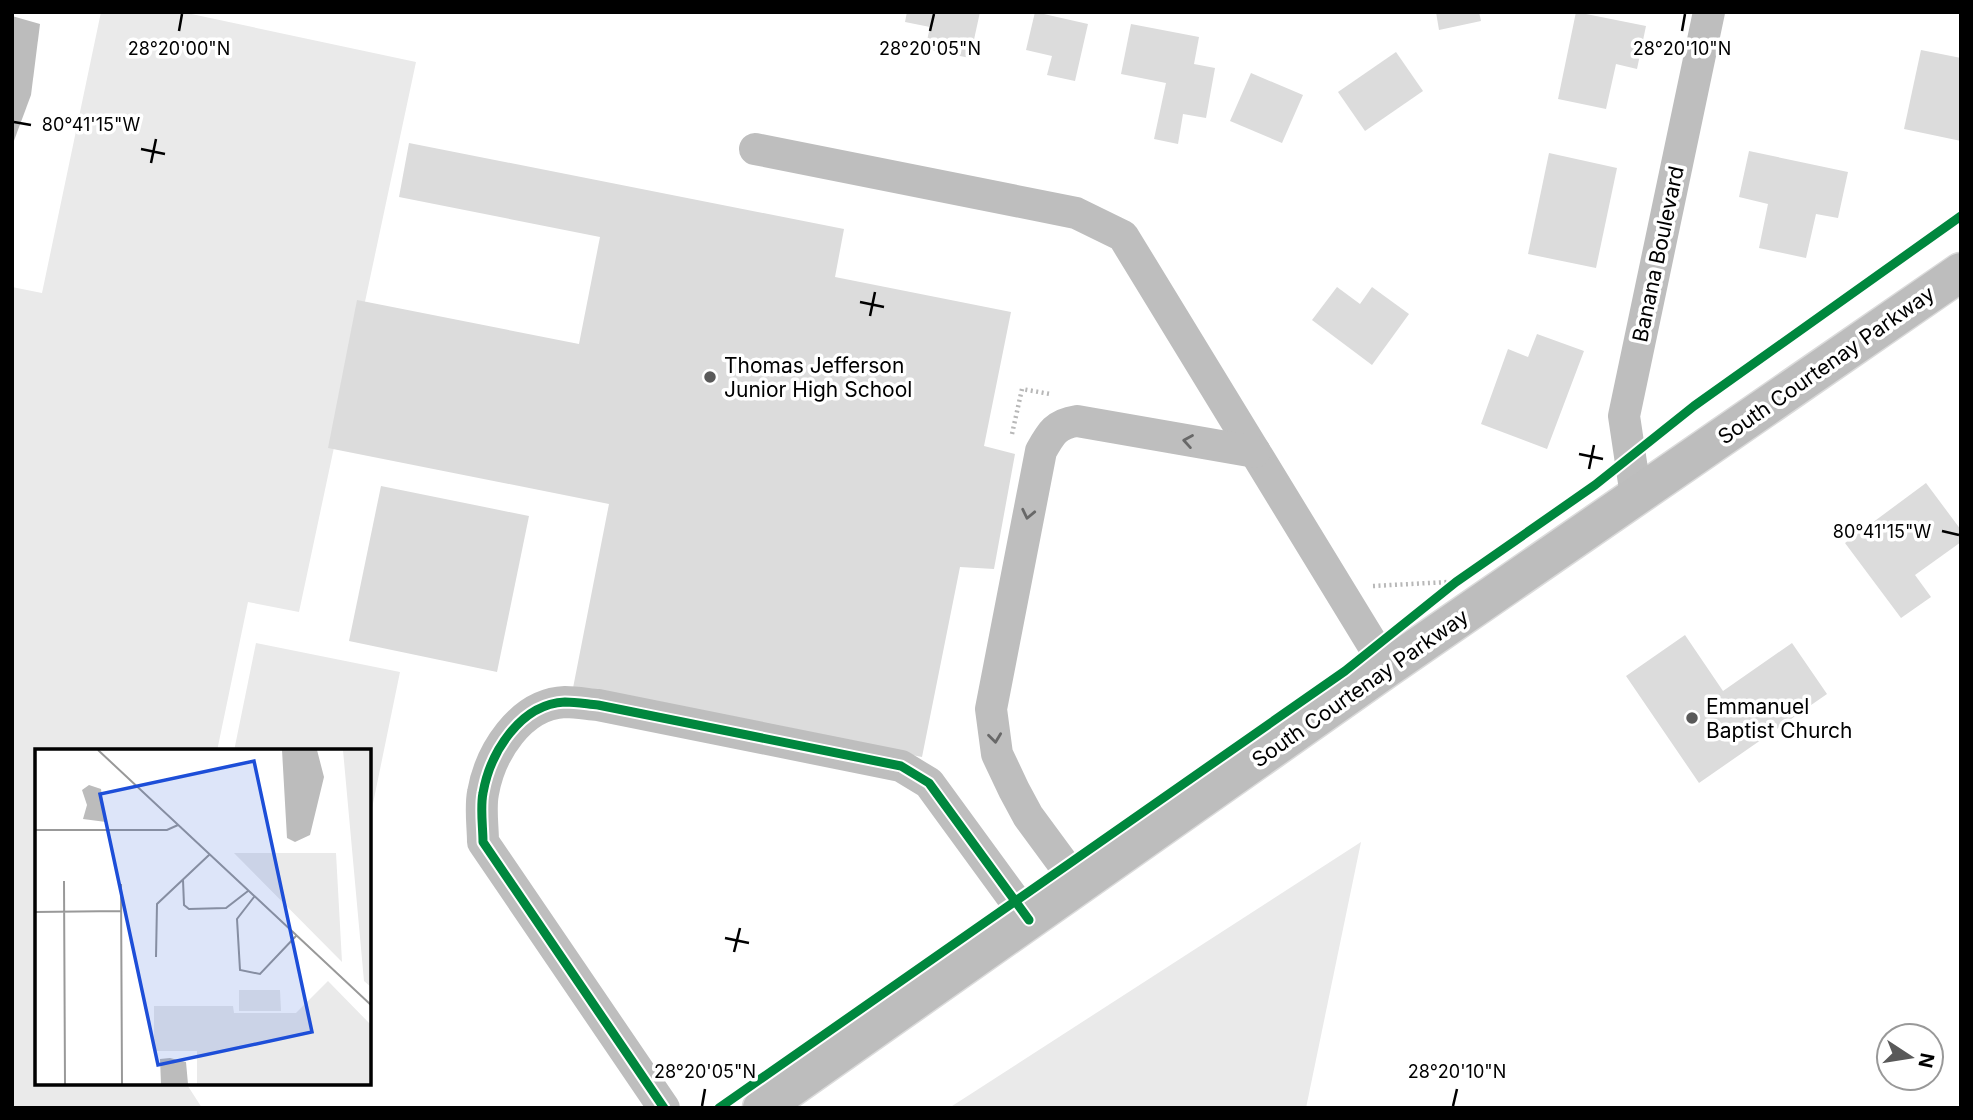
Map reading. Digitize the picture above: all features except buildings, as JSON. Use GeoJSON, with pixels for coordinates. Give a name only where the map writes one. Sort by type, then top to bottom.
{"type":"FeatureCollection","features":[{"type":"Feature","properties":{"kind":"main road","name":"South Courtenay Parkway"},"geometry":{"type":"LineString","coordinates":[[762,1108],[1387,668],[1961,272]]}},
{"type":"Feature","properties":{"kind":"street","name":"Banana Boulevard"},"geometry":{"type":"LineString","coordinates":[[1636,496],[1623,416],[1709,12]]}},
{"type":"Feature","properties":{"kind":"street"},"geometry":{"type":"LineString","coordinates":[[755,149],[1076,213],[1123,236],[1387,668]]}},
{"type":"Feature","properties":{"kind":"street"},"geometry":{"type":"LineString","coordinates":[[1078,884],[1028,816],[1014,790],[997,754],[991,709],[1041,451],[1050,434],[1061,423],[1077,421],[1255,453]]}},
{"type":"Feature","properties":{"kind":"street"},"geometry":{"type":"LineString","coordinates":[[664,1108],[483,842],[482,795],[494,754],[512,730],[539,709],[564,702],[598,705],[901,766],[929,783],[1030,920]]}},
{"type":"Feature","properties":{"kind":"path"},"geometry":{"type":"LineString","coordinates":[[1338,587],[1456,582]]}},
{"type":"Feature","properties":{"kind":"path"},"geometry":{"type":"LineString","coordinates":[[1438,597],[1456,582]]}},
{"type":"Feature","properties":{"kind":"shaded area"},"geometry":{"type":"Polygon","coordinates":[[[101,12],[182,12],[416,62],[299,612],[248,602],[217,749],[35,749],[35,1085],[187,1085],[202,1108],[12,1108],[12,287],[42,293],[101,12]]]}},
{"type":"Feature","properties":{"kind":"shaded area"},"geometry":{"type":"Polygon","coordinates":[[[12,16],[40,24],[31,95],[12,146],[12,16]]]}},
{"type":"Feature","properties":{"kind":"shaded area"},"geometry":{"type":"Polygon","coordinates":[[[256,643],[400,672],[371,813],[371,749],[234,749],[256,643]]]}},
{"type":"Feature","properties":{"kind":"shaded area"},"geometry":{"type":"Polygon","coordinates":[[[1361,842],[1306,1108],[949,1108],[1361,842]]]}},
{"type":"Feature","properties":{"kind":"cycle path"},"geometry":{"type":"LineString","coordinates":[[719,1108],[1345,671],[1456,582],[1595,485],[1694,406],[1961,216]]}},
{"type":"Feature","properties":{"kind":"cycle path"},"geometry":{"type":"LineString","coordinates":[[664,1108],[483,842],[482,799],[492,762],[510,733],[534,711],[565,702],[598,705],[901,766],[929,783],[1029,920]]}},
{"type":"Feature","properties":{"kind":"place","name":"Thomas Jefferson Junior High School"},"geometry":{"type":"Point","coordinates":[710,377]}},
{"type":"Feature","properties":{"kind":"place","name":"Emmanuel Baptist Church"},"geometry":{"type":"Point","coordinates":[1692,718]}}]}
